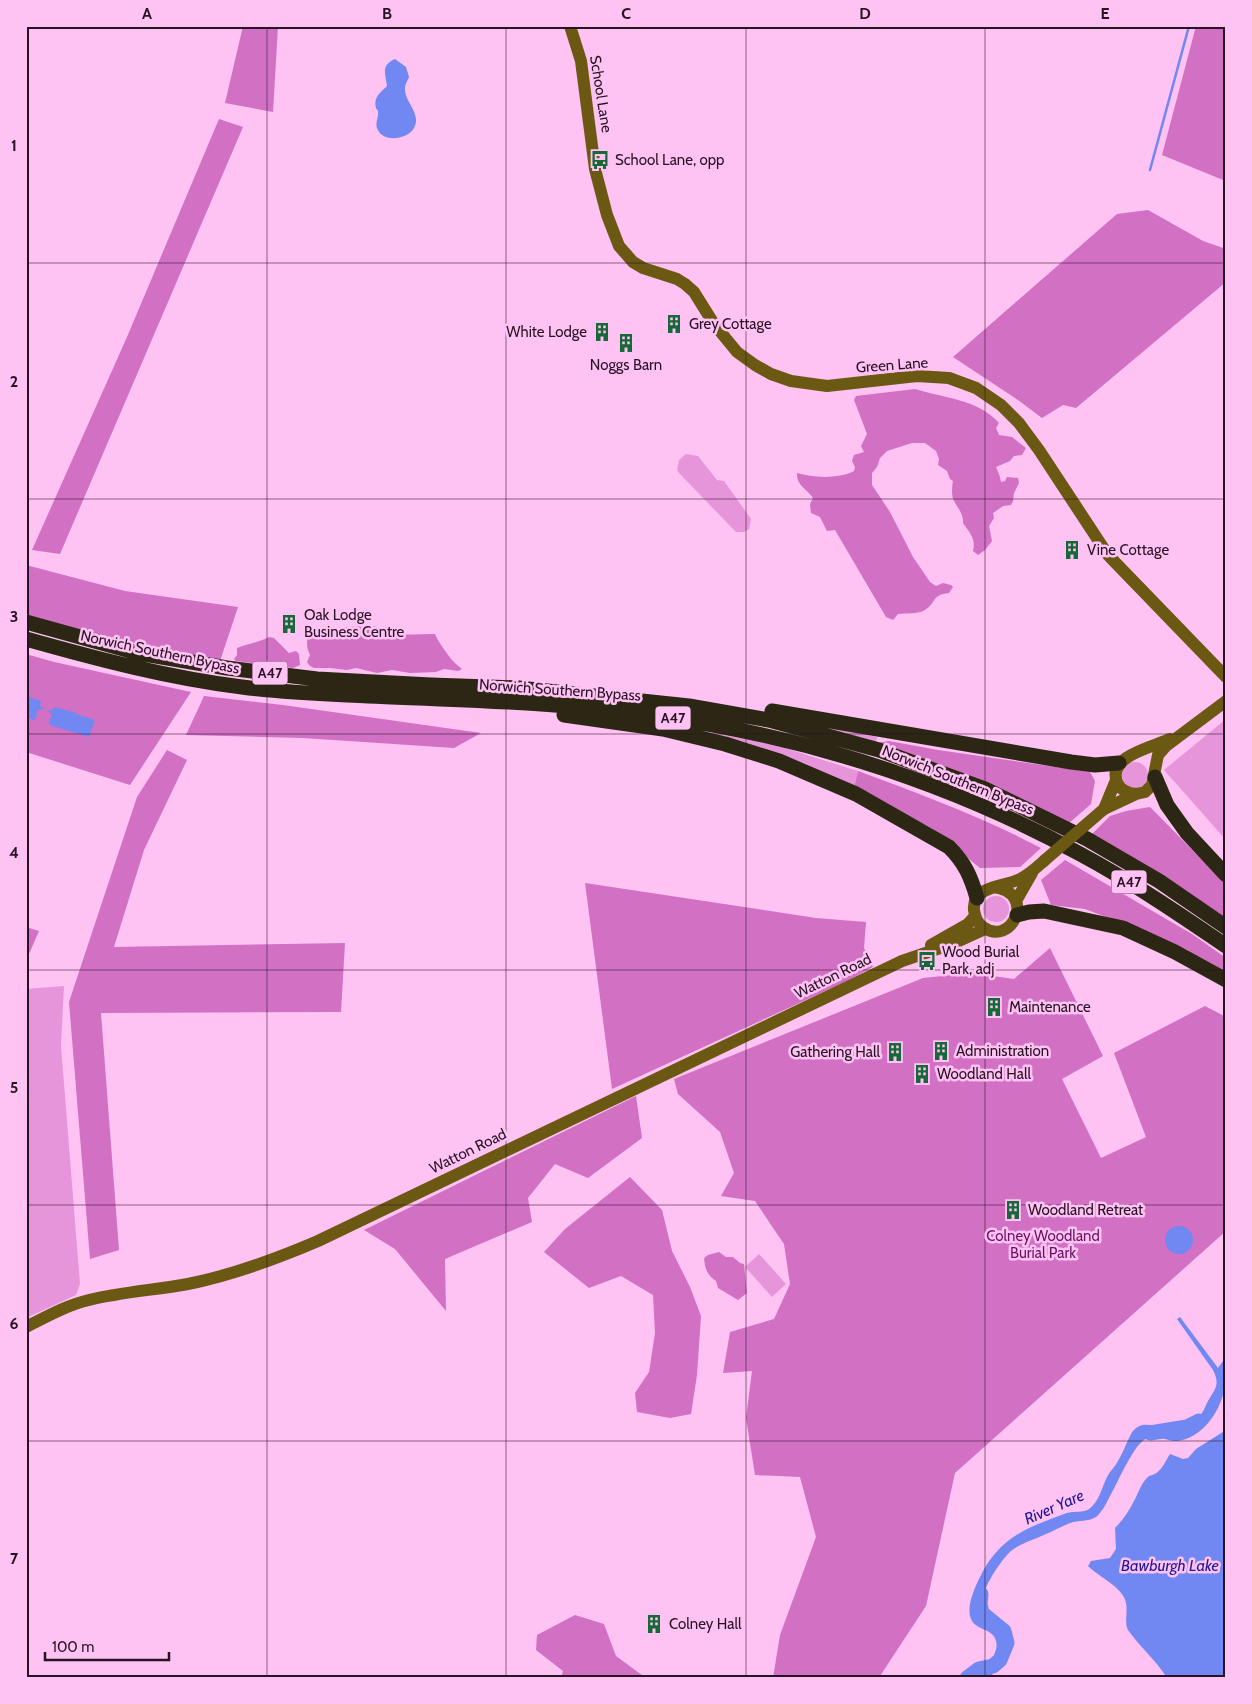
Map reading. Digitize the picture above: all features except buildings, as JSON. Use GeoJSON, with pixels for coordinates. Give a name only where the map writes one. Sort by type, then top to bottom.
{"type":"FeatureCollection","features":[{"type":"Feature","properties":{"kind":"highway","name":"Norwich Southern Bypass"},"geometry":{"type":"LineString","coordinates":[[26,622],[138,653],[227,668],[317,679],[431,686],[519,688],[688,706],[768,720],[879,750],[985,789],[1039,814],[1087,840],[1159,882],[1226,928]]}},
{"type":"Feature","properties":{"kind":"highway","name":"Norwich Southern Bypass"},"geometry":{"type":"LineString","coordinates":[[26,639],[117,664],[242,687],[302,693],[583,707],[656,715],[720,726],[798,744],[867,763],[920,782],[974,802],[1028,827],[1148,893],[1226,946]]}},
{"type":"Feature","properties":{"kind":"highway","name":"A47"},"geometry":{"type":"LineString","coordinates":[[519,688],[641,695],[764,710],[1071,762],[1095,765],[1119,763]]}},
{"type":"Feature","properties":{"kind":"highway","name":"A47"},"geometry":{"type":"LineString","coordinates":[[302,693],[426,705],[556,714],[663,730],[725,744],[779,761],[856,794],[949,847],[962,860],[972,881],[977,898]]}},
{"type":"Feature","properties":{"kind":"highway"},"geometry":{"type":"LineString","coordinates":[[1155,773],[1167,805],[1187,833],[1226,875]]}},
{"type":"Feature","properties":{"kind":"highway"},"geometry":{"type":"LineString","coordinates":[[1021,909],[1044,911],[1123,928],[1226,980]]}},
{"type":"Feature","properties":{"kind":"main road","name":"School Lane"},"geometry":{"type":"LineString","coordinates":[[570,26],[581,61],[584,78],[595,169]]}},
{"type":"Feature","properties":{"kind":"main road","name":"Green Lane"},"geometry":{"type":"LineString","coordinates":[[595,169],[615,238],[625,254],[643,268],[677,279],[685,284],[694,292],[726,340],[737,352],[755,365],[784,379],[808,384],[845,385],[917,376],[949,378],[976,388],[1001,405],[1019,423],[1039,450],[1108,555],[1226,677]]}},
{"type":"Feature","properties":{"kind":"main road","name":"Watton Road"},"geometry":{"type":"LineString","coordinates":[[977,898],[984,890],[1019,880],[1033,871],[1104,809],[1136,794],[1145,792],[1152,785],[1158,755],[1166,746],[1226,701]]}},
{"type":"Feature","properties":{"kind":"main road","name":"Watton Road"},"geometry":{"type":"LineString","coordinates":[[1104,809],[1116,780],[1119,763],[1126,757],[1181,734]]}},
{"type":"Feature","properties":{"kind":"main road"},"geometry":{"type":"LineString","coordinates":[[1134,755],[1144,756],[1151,762],[1155,773]]}},
{"type":"Feature","properties":{"kind":"main road"},"geometry":{"type":"LineString","coordinates":[[1116,780],[1120,787],[1127,792],[1136,794]]}},
{"type":"Feature","properties":{"kind":"main road","name":"Watton Road"},"geometry":{"type":"LineString","coordinates":[[26,1327],[88,1300],[189,1284],[222,1276],[261,1264],[318,1241],[908,959],[952,944],[985,928],[999,931],[1009,927],[1021,909],[1033,871]]}},
{"type":"Feature","properties":{"kind":"main road"},"geometry":{"type":"LineString","coordinates":[[994,887],[1003,888],[1011,893],[1021,909]]}},
{"type":"Feature","properties":{"kind":"main road"},"geometry":{"type":"LineString","coordinates":[[977,898],[974,907],[975,916],[979,924],[985,928]]}},
{"type":"Feature","properties":{"kind":"main road","name":"Watton Road"},"geometry":{"type":"LineString","coordinates":[[908,959],[968,924],[975,916]]}},
{"type":"Feature","properties":{"kind":"shaded area"},"geometry":{"type":"Polygon","coordinates":[[[686,454],[698,456],[717,480],[724,481],[751,519],[749,529],[744,532],[736,532],[679,473],[677,470],[679,460],[686,454]]]}},
{"type":"Feature","properties":{"kind":"shaded area"},"geometry":{"type":"Polygon","coordinates":[[[1226,719],[1226,840],[1164,770],[1226,719]]]}},
{"type":"Feature","properties":{"kind":"shaded area"},"geometry":{"type":"Polygon","coordinates":[[[663,724],[772,744],[858,771],[854,788],[663,724]]]}},
{"type":"Feature","properties":{"kind":"shaded area"},"geometry":{"type":"Polygon","coordinates":[[[827,726],[877,737],[876,743],[826,729],[827,726]]]}},
{"type":"Feature","properties":{"kind":"shaded area"},"geometry":{"type":"Polygon","coordinates":[[[1135,762],[1144,766],[1148,775],[1144,784],[1135,788],[1126,784],[1122,775],[1126,766],[1135,762]]]}},
{"type":"Feature","properties":{"kind":"shaded area"},"geometry":{"type":"Polygon","coordinates":[[[996,896],[1005,900],[1009,909],[1005,918],[996,922],[987,918],[983,909],[987,900],[996,896]]]}},
{"type":"Feature","properties":{"kind":"shaded area"},"geometry":{"type":"Polygon","coordinates":[[[64,986],[61,1046],[80,1284],[76,1295],[26,1318],[26,989],[64,986]]]}},
{"type":"Feature","properties":{"kind":"shaded area"},"geometry":{"type":"Polygon","coordinates":[[[759,1254],[786,1284],[772,1297],[745,1267],[759,1254]]]}},
{"type":"Feature","properties":{"kind":"green space"},"geometry":{"type":"Polygon","coordinates":[[[243,26],[278,26],[273,112],[225,103],[243,26]]]}},
{"type":"Feature","properties":{"kind":"green space"},"geometry":{"type":"Polygon","coordinates":[[[1196,26],[1226,26],[1226,183],[1223,180],[1162,155],[1196,26]]]}},
{"type":"Feature","properties":{"kind":"green space"},"geometry":{"type":"Polygon","coordinates":[[[219,119],[243,127],[60,554],[32,550],[127,337],[219,119]]]}},
{"type":"Feature","properties":{"kind":"green space"},"geometry":{"type":"Polygon","coordinates":[[[1148,210],[1203,241],[1226,249],[1226,282],[1076,408],[1063,405],[1042,418],[953,357],[1117,214],[1148,210]]]}},
{"type":"Feature","properties":{"kind":"green space"},"geometry":{"type":"Polygon","coordinates":[[[915,389],[960,400],[981,409],[999,423],[996,428],[999,435],[1012,437],[1026,448],[1022,455],[1014,456],[1010,461],[996,467],[1001,482],[1005,481],[1007,477],[1018,478],[1019,483],[1011,505],[1003,506],[993,513],[994,518],[989,526],[992,541],[978,555],[973,551],[973,540],[963,523],[962,514],[953,499],[953,481],[950,479],[947,471],[938,465],[939,459],[936,451],[925,443],[912,443],[887,451],[880,458],[877,467],[872,473],[872,485],[890,512],[913,557],[930,582],[936,586],[943,583],[953,587],[949,593],[936,598],[923,611],[898,614],[893,620],[886,617],[835,530],[827,531],[820,517],[811,513],[810,504],[813,498],[798,481],[797,473],[826,477],[848,474],[854,471],[855,467],[852,461],[854,455],[864,452],[861,446],[867,434],[854,400],[856,396],[915,389]]]}},
{"type":"Feature","properties":{"kind":"green space"},"geometry":{"type":"Polygon","coordinates":[[[26,565],[125,591],[238,607],[220,661],[111,638],[26,615],[26,565]]]}},
{"type":"Feature","properties":{"kind":"green space"},"geometry":{"type":"Polygon","coordinates":[[[373,626],[381,628],[389,635],[435,634],[454,662],[462,669],[458,671],[444,669],[436,672],[410,673],[392,670],[377,673],[356,668],[347,670],[314,668],[307,662],[310,655],[307,643],[310,631],[324,634],[346,627],[373,626]]]}},
{"type":"Feature","properties":{"kind":"green space"},"geometry":{"type":"Polygon","coordinates":[[[269,637],[274,638],[289,653],[296,651],[299,654],[300,665],[293,668],[236,661],[234,659],[237,655],[237,648],[269,637]]]}},
{"type":"Feature","properties":{"kind":"green space"},"geometry":{"type":"Polygon","coordinates":[[[26,654],[54,662],[191,692],[130,785],[26,752],[26,654]]]}},
{"type":"Feature","properties":{"kind":"green space"},"geometry":{"type":"Polygon","coordinates":[[[204,696],[283,705],[481,733],[454,748],[303,738],[186,735],[204,696]]]}},
{"type":"Feature","properties":{"kind":"green space"},"geometry":{"type":"Polygon","coordinates":[[[889,741],[1090,772],[1095,781],[1091,804],[1068,824],[877,743],[889,741]]]}},
{"type":"Feature","properties":{"kind":"green space"},"geometry":{"type":"Polygon","coordinates":[[[167,750],[187,760],[144,850],[114,947],[345,943],[341,1012],[101,1013],[119,1250],[90,1259],[69,1002],[137,797],[167,750]]]}},
{"type":"Feature","properties":{"kind":"green space"},"geometry":{"type":"Polygon","coordinates":[[[858,771],[974,816],[1041,848],[1020,867],[980,868],[931,828],[854,788],[858,771]]]}},
{"type":"Feature","properties":{"kind":"green space"},"geometry":{"type":"Polygon","coordinates":[[[1150,807],[1226,884],[1226,921],[1091,835],[1110,816],[1150,807]]]}},
{"type":"Feature","properties":{"kind":"green space"},"geometry":{"type":"Polygon","coordinates":[[[1065,860],[1192,934],[1226,958],[1226,975],[1187,950],[1148,933],[1085,909],[1051,905],[1041,880],[1065,860]]]}},
{"type":"Feature","properties":{"kind":"green space"},"geometry":{"type":"Polygon","coordinates":[[[585,883],[816,918],[866,922],[864,948],[873,967],[845,982],[612,1089],[585,883]]]}},
{"type":"Feature","properties":{"kind":"green space"},"geometry":{"type":"Polygon","coordinates":[[[26,927],[39,931],[26,961],[26,927]]]}},
{"type":"Feature","properties":{"kind":"green space","name":"Colney Woodland Burial Park"},"geometry":{"type":"Polygon","coordinates":[[[1050,948],[1103,1056],[1062,1079],[1101,1158],[1146,1137],[1114,1053],[1205,1006],[1226,1017],[1226,1231],[955,1473],[926,1606],[880,1676],[874,1678],[773,1678],[780,1635],[816,1537],[800,1477],[755,1475],[746,1418],[752,1371],[723,1373],[730,1332],[774,1319],[790,1284],[784,1244],[755,1201],[721,1196],[734,1173],[720,1132],[678,1094],[674,1079],[923,978],[972,973],[1014,979],[1050,948]]]}},
{"type":"Feature","properties":{"kind":"green space"},"geometry":{"type":"Polygon","coordinates":[[[636,1096],[642,1138],[588,1178],[555,1164],[528,1198],[532,1222],[445,1259],[446,1311],[395,1249],[364,1230],[636,1096]]]}},
{"type":"Feature","properties":{"kind":"green space"},"geometry":{"type":"Polygon","coordinates":[[[630,1177],[662,1210],[672,1251],[690,1287],[701,1316],[697,1375],[691,1414],[670,1418],[637,1412],[635,1393],[649,1372],[655,1333],[653,1295],[621,1276],[589,1288],[544,1252],[565,1229],[630,1177]]]}},
{"type":"Feature","properties":{"kind":"green space"},"geometry":{"type":"Polygon","coordinates":[[[719,1252],[726,1257],[733,1257],[744,1264],[747,1293],[738,1300],[718,1288],[716,1281],[706,1269],[704,1258],[719,1252]]]}},
{"type":"Feature","properties":{"kind":"green space"},"geometry":{"type":"Polygon","coordinates":[[[575,1615],[604,1624],[616,1656],[646,1678],[561,1678],[563,1671],[536,1650],[537,1635],[575,1615]]]}},
{"type":"Feature","properties":{"kind":"water"},"geometry":{"type":"Polygon","coordinates":[[[395,59],[406,67],[409,77],[405,93],[416,117],[416,123],[407,135],[390,138],[381,134],[377,128],[378,111],[375,104],[378,95],[387,86],[386,67],[395,59]]]}},
{"type":"Feature","properties":{"kind":"water"},"geometry":{"type":"Polygon","coordinates":[[[26,696],[41,701],[40,706],[45,709],[38,710],[35,720],[26,718],[26,696]]]}},
{"type":"Feature","properties":{"kind":"water"},"geometry":{"type":"Polygon","coordinates":[[[55,707],[74,711],[76,714],[95,720],[89,737],[50,725],[52,714],[47,711],[55,707]]]}},
{"type":"Feature","properties":{"kind":"water"},"geometry":{"type":"Polygon","coordinates":[[[1179,1226],[1189,1230],[1193,1240],[1189,1250],[1179,1254],[1169,1250],[1165,1240],[1169,1230],[1179,1226]]]}},
{"type":"Feature","properties":{"kind":"water"},"geometry":{"type":"Polygon","coordinates":[[[1180,1317],[1218,1368],[1226,1357],[1225,1387],[1214,1416],[1202,1430],[1186,1439],[1173,1441],[1152,1437],[1144,1440],[1130,1458],[1105,1505],[1096,1517],[1090,1520],[1067,1524],[1020,1545],[1007,1555],[988,1582],[981,1607],[986,1619],[1006,1636],[1007,1648],[1005,1655],[990,1677],[956,1678],[974,1669],[983,1670],[991,1662],[996,1651],[997,1646],[994,1636],[974,1624],[969,1609],[979,1579],[995,1553],[1026,1529],[1067,1513],[1087,1510],[1092,1506],[1135,1429],[1140,1426],[1151,1425],[1172,1430],[1179,1429],[1192,1424],[1200,1416],[1217,1383],[1213,1370],[1177,1319],[1180,1317]]]}},
{"type":"Feature","properties":{"kind":"water","name":"Bawburgh Lake"},"geometry":{"type":"Polygon","coordinates":[[[1226,1430],[1226,1678],[1167,1678],[1128,1630],[1126,1624],[1126,1603],[1121,1592],[1088,1566],[1091,1561],[1110,1558],[1116,1549],[1115,1528],[1128,1512],[1144,1482],[1149,1476],[1159,1471],[1170,1454],[1183,1459],[1188,1458],[1196,1449],[1226,1430]]]}},
{"type":"Feature","properties":{"kind":"waterway"},"geometry":{"type":"LineString","coordinates":[[1150,170],[1189,26]]}},
{"type":"Feature","properties":{"kind":"waterway","name":"River Yare"},"geometry":{"type":"LineString","coordinates":[[1150,1433],[1187,1427],[1199,1421]]}},
{"type":"Feature","properties":{"kind":"waterway","name":"River Yare"},"geometry":{"type":"LineString","coordinates":[[967,1678],[979,1669],[993,1666],[1000,1660],[1007,1643],[1004,1631],[982,1613],[980,1604],[981,1594]]}},
{"type":"Feature","properties":{"kind":"place","name":"School Lane, opp"},"geometry":{"type":"Point","coordinates":[600,160]}},
{"type":"Feature","properties":{"kind":"place","name":"Grey Cottage"},"geometry":{"type":"Point","coordinates":[674,324]}},
{"type":"Feature","properties":{"kind":"place","name":"White Lodge"},"geometry":{"type":"Point","coordinates":[602,332]}},
{"type":"Feature","properties":{"kind":"place","name":"Noggs Barn"},"geometry":{"type":"Point","coordinates":[626,343]}},
{"type":"Feature","properties":{"kind":"place","name":"Vine Cottage"},"geometry":{"type":"Point","coordinates":[1072,550]}},
{"type":"Feature","properties":{"kind":"place","name":"Oak Lodge Business Centre"},"geometry":{"type":"Point","coordinates":[289,624]}},
{"type":"Feature","properties":{"kind":"place","name":"Wood Burial Park, adj"},"geometry":{"type":"Point","coordinates":[927,961]}},
{"type":"Feature","properties":{"kind":"place","name":"Maintenance"},"geometry":{"type":"Point","coordinates":[994,1007]}},
{"type":"Feature","properties":{"kind":"place","name":"Administration"},"geometry":{"type":"Point","coordinates":[941,1051]}},
{"type":"Feature","properties":{"kind":"place","name":"Gathering Hall"},"geometry":{"type":"Point","coordinates":[895,1052]}},
{"type":"Feature","properties":{"kind":"place","name":"Woodland Hall"},"geometry":{"type":"Point","coordinates":[922,1074]}},
{"type":"Feature","properties":{"kind":"place","name":"Woodland Retreat"},"geometry":{"type":"Point","coordinates":[1013,1210]}},
{"type":"Feature","properties":{"kind":"place","name":"Colney Hall"},"geometry":{"type":"Point","coordinates":[654,1624]}}]}
